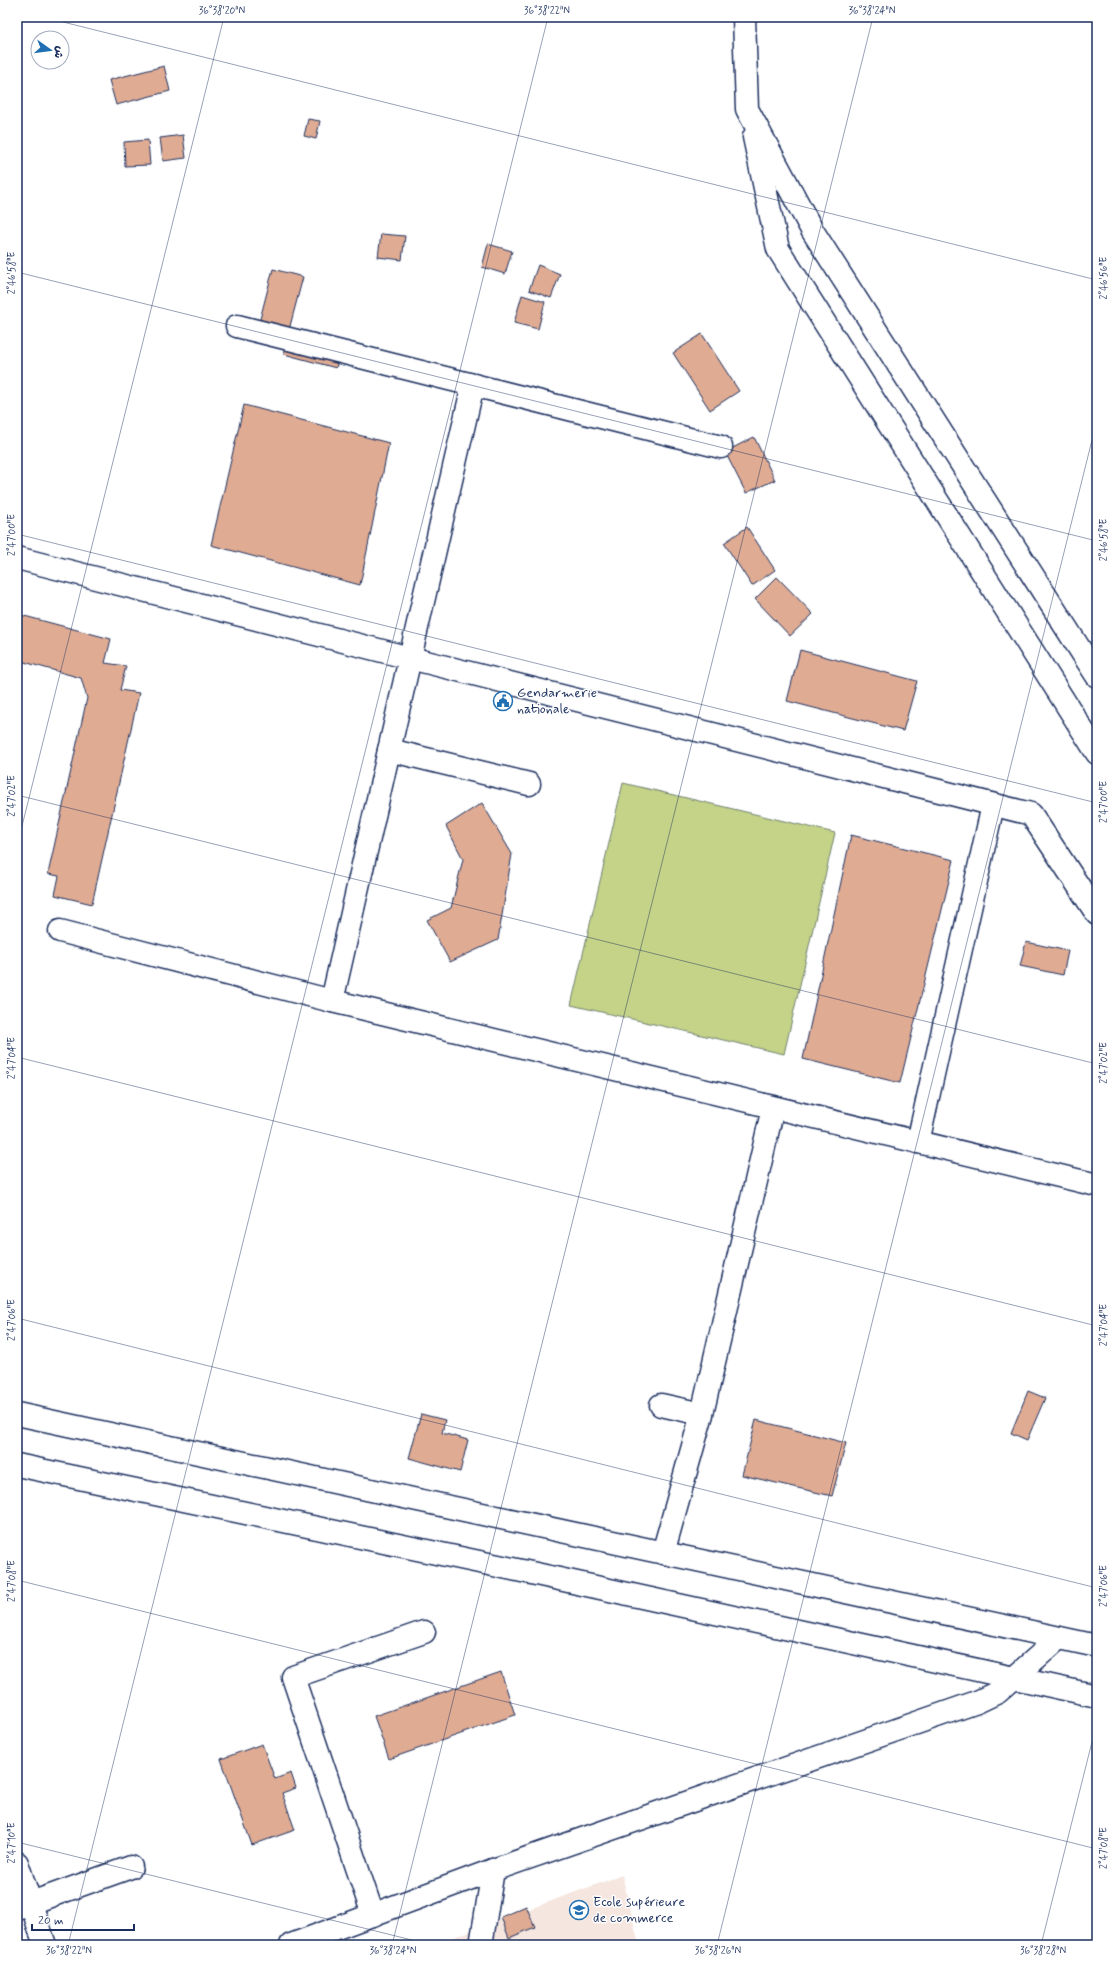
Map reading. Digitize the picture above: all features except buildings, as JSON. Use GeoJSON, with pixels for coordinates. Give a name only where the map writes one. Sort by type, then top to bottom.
{"type":"FeatureCollection","features":[{"type":"Feature","properties":{"kind":"street"},"geometry":{"type":"LineString","coordinates":[[744,17],[747,109],[778,249],[1097,753]]}},
{"type":"Feature","properties":{"kind":"street"},"geometry":{"type":"LineString","coordinates":[[747,109],[812,230],[1097,676]]}},
{"type":"Feature","properties":{"kind":"street"},"geometry":{"type":"LineString","coordinates":[[237,326],[721,447]]}},
{"type":"Feature","properties":{"kind":"street"},"geometry":{"type":"LineString","coordinates":[[332,1001],[473,385]]}},
{"type":"Feature","properties":{"kind":"street"},"geometry":{"type":"LineString","coordinates":[[17,558],[1031,814],[1097,914]]}},
{"type":"Feature","properties":{"kind":"street"},"geometry":{"type":"LineString","coordinates":[[389,750],[529,784]]}},
{"type":"Feature","properties":{"kind":"street"},"geometry":{"type":"LineString","coordinates":[[918,1142],[993,805]]}},
{"type":"Feature","properties":{"kind":"street"},"geometry":{"type":"LineString","coordinates":[[60,931],[332,1001],[1097,1185]]}},
{"type":"Feature","properties":{"kind":"street"},"geometry":{"type":"LineString","coordinates":[[663,1553],[702,1414],[773,1108]]}},
{"type":"Feature","properties":{"kind":"street"},"geometry":{"type":"LineString","coordinates":[[661,1405],[702,1414]]}},
{"type":"Feature","properties":{"kind":"street"},"geometry":{"type":"LineString","coordinates":[[17,1414],[1097,1646]]}},
{"type":"Feature","properties":{"kind":"street"},"geometry":{"type":"LineString","coordinates":[[17,1465],[536,1574],[1097,1696]]}},
{"type":"Feature","properties":{"kind":"street"},"geometry":{"type":"LineString","coordinates":[[373,1915],[293,1677],[424,1632]]}},
{"type":"Feature","properties":{"kind":"street"},"geometry":{"type":"LineString","coordinates":[[291,1945],[493,1870],[978,1702],[998,1692],[1059,1638]]}},
{"type":"Feature","properties":{"kind":"street"},"geometry":{"type":"LineString","coordinates":[[17,1863],[24,1906],[45,1945]]}},
{"type":"Feature","properties":{"kind":"street"},"geometry":{"type":"LineString","coordinates":[[24,1906],[130,1867]]}},
{"type":"Feature","properties":{"kind":"street"},"geometry":{"type":"LineString","coordinates":[[481,1945],[493,1870]]}},
{"type":"Feature","properties":{"kind":"shaded area","name":"Ecole supérieure de commerce"},"geometry":{"type":"Polygon","coordinates":[[[622,1875],[639,1945],[432,1945],[622,1875]]]}},
{"type":"Feature","properties":{"kind":"green space"},"geometry":{"type":"Polygon","coordinates":[[[623,783],[835,833],[784,1054],[571,1005],[623,783]]]}},
{"type":"Feature","properties":{"kind":"place","name":"Gendarmerie nationale"},"geometry":{"type":"Point","coordinates":[503,701]}},
{"type":"Feature","properties":{"kind":"place","name":"Ecole supérieure de commerce"},"geometry":{"type":"Point","coordinates":[579,1910]}}]}
